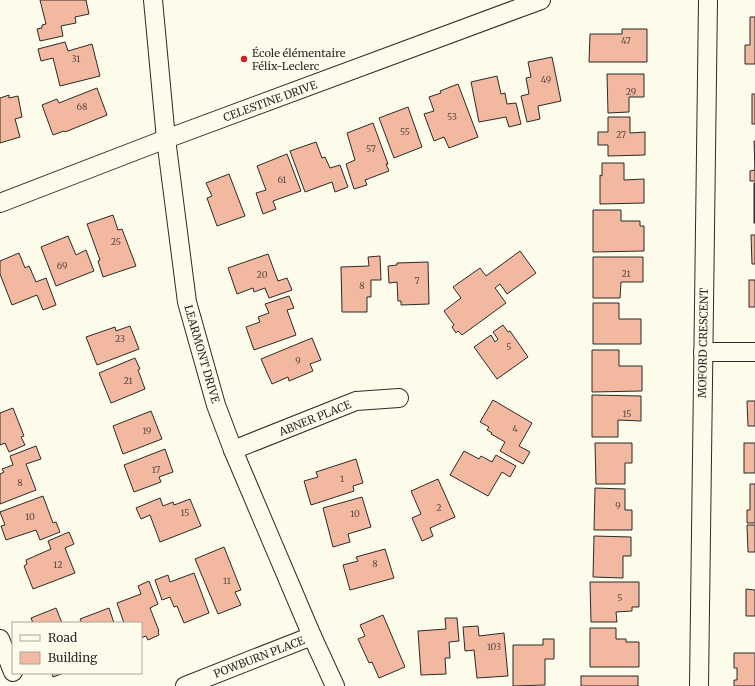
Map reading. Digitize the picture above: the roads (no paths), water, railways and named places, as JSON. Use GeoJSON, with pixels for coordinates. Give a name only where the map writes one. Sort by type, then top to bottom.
{"type":"FeatureCollection","features":[{"type":"Feature","properties":{"kind":"street","name":"LEARMONT DRIVE"},"geometry":{"type":"LineString","coordinates":[[153,0],[166,139],[187,302],[216,405],[233,450],[312,636],[335,686]]}},
{"type":"Feature","properties":{"kind":"street","name":"CELESTINE DRIVE"},"geometry":{"type":"LineString","coordinates":[[0,203],[166,139],[541,0]]}},
{"type":"Feature","properties":{"kind":"street","name":"MOFORD CRESCENT"},"geometry":{"type":"LineString","coordinates":[[699,686],[702,352],[708,0]]}},
{"type":"Feature","properties":{"kind":"street"},"geometry":{"type":"LineString","coordinates":[[702,352],[755,352]]}},
{"type":"Feature","properties":{"kind":"street","name":"ABNER PLACE"},"geometry":{"type":"LineString","coordinates":[[233,450],[356,401],[399,398]]}},
{"type":"Feature","properties":{"kind":"street","name":"POWBURN PLACE"},"geometry":{"type":"LineString","coordinates":[[184,686],[312,636]]}},
{"type":"Feature","properties":{"kind":"street"},"geometry":{"type":"LineString","coordinates":[[0,639],[12,670]]}},
{"type":"Feature","properties":{"kind":"street"},"geometry":{"type":"LineString","coordinates":[[13,674],[18,686]]}},
{"type":"Feature","properties":{"kind":"place","name":"École élémentaire Félix-Leclerc"},"geometry":{"type":"Point","coordinates":[244,59]}}]}
